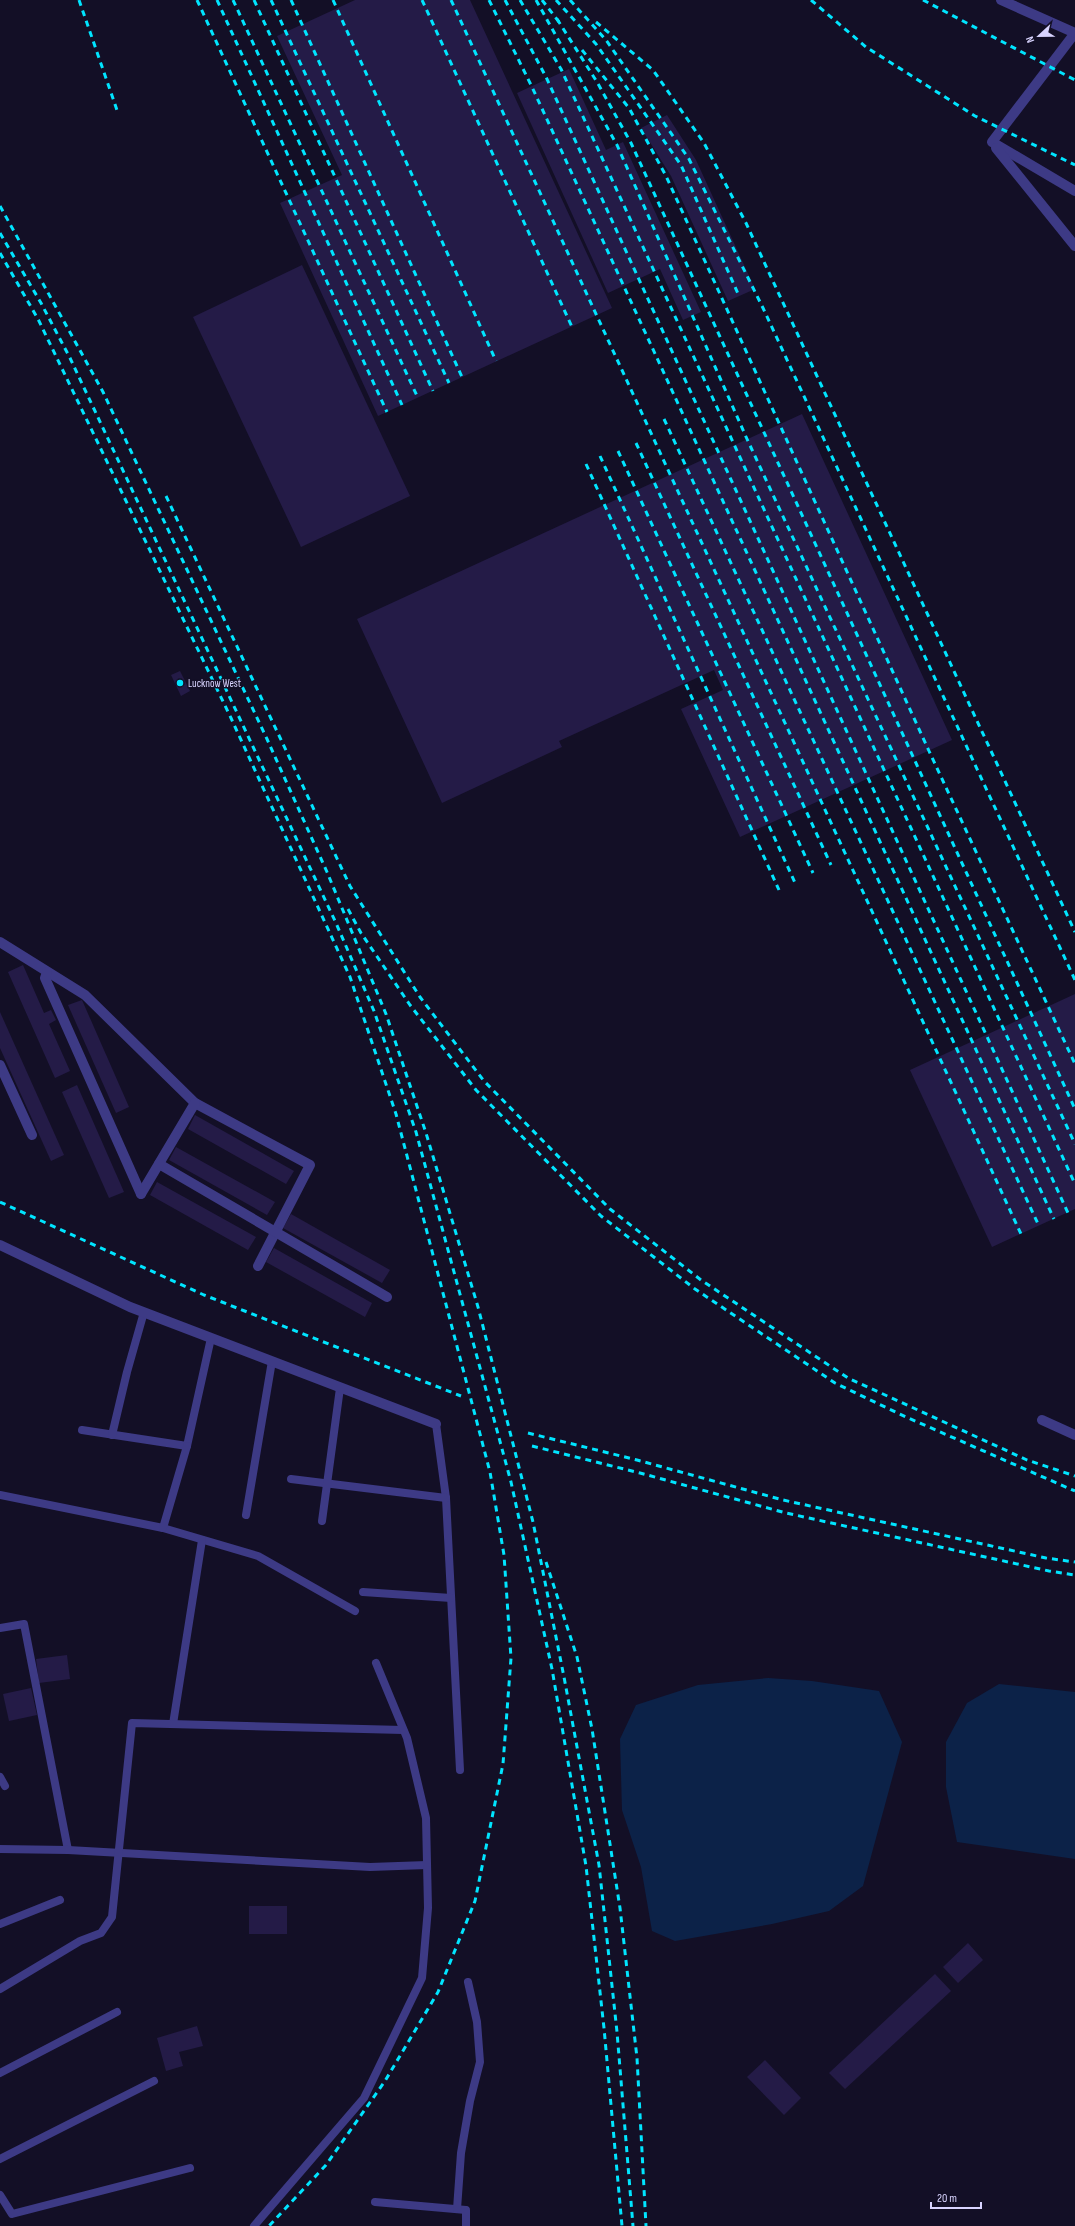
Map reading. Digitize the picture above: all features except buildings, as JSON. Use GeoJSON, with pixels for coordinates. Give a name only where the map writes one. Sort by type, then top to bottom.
{"type":"FeatureCollection","features":[{"type":"Feature","properties":{"kind":"street"},"geometry":{"type":"LineString","coordinates":[[992,142],[1075,33],[1001,0]]}},
{"type":"Feature","properties":{"kind":"street"},"geometry":{"type":"LineString","coordinates":[[992,142],[1075,191]]}},
{"type":"Feature","properties":{"kind":"street"},"geometry":{"type":"LineString","coordinates":[[992,142],[1075,246]]}},
{"type":"Feature","properties":{"kind":"street"},"geometry":{"type":"LineString","coordinates":[[0,942],[85,995],[195,1102],[310,1165],[258,1266]]}},
{"type":"Feature","properties":{"kind":"street"},"geometry":{"type":"LineString","coordinates":[[48,972],[45,978],[141,1194],[195,1102]]}},
{"type":"Feature","properties":{"kind":"street"},"geometry":{"type":"LineString","coordinates":[[0,1065],[32,1135]]}},
{"type":"Feature","properties":{"kind":"street"},"geometry":{"type":"LineString","coordinates":[[159,1164],[387,1297]]}},
{"type":"Feature","properties":{"kind":"street"},"geometry":{"type":"LineString","coordinates":[[0,1245],[144,1312],[436,1424]]}},
{"type":"Feature","properties":{"kind":"street"},"geometry":{"type":"LineString","coordinates":[[1042,1420],[1075,1435]]}},
{"type":"Feature","properties":{"kind":"lane"},"geometry":{"type":"LineString","coordinates":[[112,1434],[144,1312]]}},
{"type":"Feature","properties":{"kind":"lane"},"geometry":{"type":"LineString","coordinates":[[163,1528],[187,1446],[211,1338]]}},
{"type":"Feature","properties":{"kind":"lane"},"geometry":{"type":"LineString","coordinates":[[246,1515],[272,1362]]}},
{"type":"Feature","properties":{"kind":"lane"},"geometry":{"type":"LineString","coordinates":[[322,1522],[340,1388]]}},
{"type":"Feature","properties":{"kind":"lane"},"geometry":{"type":"LineString","coordinates":[[436,1424],[446,1498],[460,1770]]}},
{"type":"Feature","properties":{"kind":"lane"},"geometry":{"type":"LineString","coordinates":[[82,1430],[187,1446]]}},
{"type":"Feature","properties":{"kind":"lane"},"geometry":{"type":"LineString","coordinates":[[291,1479],[446,1498]]}},
{"type":"Feature","properties":{"kind":"lane"},"geometry":{"type":"LineString","coordinates":[[0,1495],[163,1528],[258,1556],[355,1611]]}},
{"type":"Feature","properties":{"kind":"lane"},"geometry":{"type":"LineString","coordinates":[[173,1724],[202,1540]]}},
{"type":"Feature","properties":{"kind":"lane"},"geometry":{"type":"LineString","coordinates":[[363,1592],[451,1598]]}},
{"type":"Feature","properties":{"kind":"lane"},"geometry":{"type":"LineString","coordinates":[[0,1628],[24,1624],[68,1850]]}},
{"type":"Feature","properties":{"kind":"lane"},"geometry":{"type":"LineString","coordinates":[[254,2226],[364,2098],[422,1978],[428,1908],[426,1818],[403,1730],[376,1663]]}},
{"type":"Feature","properties":{"kind":"lane"},"geometry":{"type":"LineString","coordinates":[[0,1989],[80,1941],[101,1933],[112,1917],[132,1723],[403,1730]]}},
{"type":"Feature","properties":{"kind":"lane"},"geometry":{"type":"LineString","coordinates":[[0,1777],[5,1786]]}},
{"type":"Feature","properties":{"kind":"lane"},"geometry":{"type":"LineString","coordinates":[[0,1849],[68,1850],[370,1868],[428,1865]]}},
{"type":"Feature","properties":{"kind":"lane"},"geometry":{"type":"LineString","coordinates":[[0,1924],[60,1900]]}},
{"type":"Feature","properties":{"kind":"lane"},"geometry":{"type":"LineString","coordinates":[[457,2209],[461,2153],[470,2101],[480,2062],[477,2022],[468,1982]]}},
{"type":"Feature","properties":{"kind":"lane"},"geometry":{"type":"LineString","coordinates":[[0,2073],[117,2012]]}},
{"type":"Feature","properties":{"kind":"lane"},"geometry":{"type":"LineString","coordinates":[[0,2159],[154,2081]]}},
{"type":"Feature","properties":{"kind":"lane"},"geometry":{"type":"LineString","coordinates":[[0,2195],[12,2214],[190,2168]]}},
{"type":"Feature","properties":{"kind":"lane"},"geometry":{"type":"LineString","coordinates":[[375,2202],[466,2210],[466,2226]]}},
{"type":"Feature","properties":{"kind":"water"},"geometry":{"type":"Polygon","coordinates":[[[768,1678],[812,1681],[879,1691],[902,1742],[863,1886],[829,1911],[772,1924],[675,1941],[652,1931],[641,1867],[622,1810],[620,1739],[636,1705],[698,1685],[768,1678]]]}},
{"type":"Feature","properties":{"kind":"water"},"geometry":{"type":"Polygon","coordinates":[[[999,1684],[1075,1692],[1075,1859],[957,1842],[946,1787],[946,1742],[967,1703],[999,1684]]]}},
{"type":"Feature","properties":{"kind":"railway"},"geometry":{"type":"LineString","coordinates":[[79,0],[118,113]]}},
{"type":"Feature","properties":{"kind":"railway"},"geometry":{"type":"LineString","coordinates":[[197,0],[387,412]]}},
{"type":"Feature","properties":{"kind":"railway"},"geometry":{"type":"LineString","coordinates":[[217,0],[402,405]]}},
{"type":"Feature","properties":{"kind":"railway"},"geometry":{"type":"LineString","coordinates":[[233,0],[418,398]]}},
{"type":"Feature","properties":{"kind":"railway"},"geometry":{"type":"LineString","coordinates":[[254,0],[433,391]]}},
{"type":"Feature","properties":{"kind":"railway"},"geometry":{"type":"LineString","coordinates":[[271,0],[449,383]]}},
{"type":"Feature","properties":{"kind":"railway"},"geometry":{"type":"LineString","coordinates":[[291,0],[462,377]]}},
{"type":"Feature","properties":{"kind":"railway"},"geometry":{"type":"LineString","coordinates":[[333,0],[496,361]]}},
{"type":"Feature","properties":{"kind":"railway"},"geometry":{"type":"LineString","coordinates":[[422,0],[572,327]]}},
{"type":"Feature","properties":{"kind":"railway"},"geometry":{"type":"LineString","coordinates":[[451,0],[1021,1234]]}},
{"type":"Feature","properties":{"kind":"railway"},"geometry":{"type":"LineString","coordinates":[[489,0],[532,87],[1054,1219]]}},
{"type":"Feature","properties":{"kind":"railway"},"geometry":{"type":"LineString","coordinates":[[505,0],[546,77],[1068,1213]]}},
{"type":"Feature","properties":{"kind":"railway"},"geometry":{"type":"LineString","coordinates":[[520,0],[561,69],[1075,1184]]}},
{"type":"Feature","properties":{"kind":"railway"},"geometry":{"type":"LineString","coordinates":[[536,0],[617,145],[747,439],[1075,1144]]}},
{"type":"Feature","properties":{"kind":"railway"},"geometry":{"type":"LineString","coordinates":[[542,0],[559,22]]}},
{"type":"Feature","properties":{"kind":"railway"},"geometry":{"type":"LineString","coordinates":[[556,0],[596,44],[681,165],[739,296]]}},
{"type":"Feature","properties":{"kind":"railway"},"geometry":{"type":"LineString","coordinates":[[570,0],[606,40],[689,159],[763,308],[1075,980]]}},
{"type":"Feature","properties":{"kind":"railway"},"geometry":{"type":"LineString","coordinates":[[811,0],[866,47],[975,116],[1075,165]]}},
{"type":"Feature","properties":{"kind":"railway"},"geometry":{"type":"LineString","coordinates":[[923,0],[1075,80]]}},
{"type":"Feature","properties":{"kind":"railway"},"geometry":{"type":"LineString","coordinates":[[557,19],[597,82],[631,143],[1075,1109]]}},
{"type":"Feature","properties":{"kind":"railway"},"geometry":{"type":"LineString","coordinates":[[596,22],[653,70],[704,143],[746,223],[1075,932]]}},
{"type":"Feature","properties":{"kind":"railway"},"geometry":{"type":"LineString","coordinates":[[582,50],[629,108],[666,176],[929,751],[1075,1064]]}},
{"type":"Feature","properties":{"kind":"railway"},"geometry":{"type":"LineString","coordinates":[[0,206],[103,392],[267,739],[327,872],[386,1014],[426,1133],[478,1307],[533,1522],[564,1677],[599,1865],[617,2032],[633,2226]]}},
{"type":"Feature","properties":{"kind":"railway"},"geometry":{"type":"LineString","coordinates":[[0,233],[41,303],[70,358],[336,923],[374,1011],[416,1132],[511,1482],[552,1669],[586,1866],[604,2028],[622,2226]]}},
{"type":"Feature","properties":{"kind":"railway"},"geometry":{"type":"LineString","coordinates":[[0,253],[38,319],[231,718],[350,977],[396,1114],[490,1472],[504,1555],[511,1658],[503,1764],[475,1901],[438,1992],[385,2081],[326,2165],[269,2226]]}},
{"type":"Feature","properties":{"kind":"railway"},"geometry":{"type":"LineString","coordinates":[[664,419],[1039,1226]]}},
{"type":"Feature","properties":{"kind":"railway"},"geometry":{"type":"LineString","coordinates":[[636,443],[831,865]]}},
{"type":"Feature","properties":{"kind":"railway"},"geometry":{"type":"LineString","coordinates":[[618,451],[813,873]]}},
{"type":"Feature","properties":{"kind":"railway"},"geometry":{"type":"LineString","coordinates":[[600,456],[796,885]]}},
{"type":"Feature","properties":{"kind":"railway"},"geometry":{"type":"LineString","coordinates":[[586,464],[779,890]]}},
{"type":"Feature","properties":{"kind":"railway"},"geometry":{"type":"LineString","coordinates":[[166,496],[350,886],[420,997],[484,1081],[610,1209],[701,1280],[848,1378],[1027,1460],[1075,1476]]}},
{"type":"Feature","properties":{"kind":"railway"},"geometry":{"type":"LineString","coordinates":[[348,909],[361,933],[410,1005],[476,1090],[601,1216],[695,1289],[835,1383],[906,1417],[1075,1491]]}},
{"type":"Feature","properties":{"kind":"railway"},"geometry":{"type":"LineString","coordinates":[[0,1202],[204,1295],[461,1396]]}},
{"type":"Feature","properties":{"kind":"railway"},"geometry":{"type":"LineString","coordinates":[[528,1433],[637,1460],[783,1500],[1046,1558],[1075,1562]]}},
{"type":"Feature","properties":{"kind":"railway"},"geometry":{"type":"LineString","coordinates":[[532,1446],[640,1473],[786,1513],[1049,1571],[1075,1575]]}},
{"type":"Feature","properties":{"kind":"railway"},"geometry":{"type":"LineString","coordinates":[[546,1562],[577,1657],[592,1729],[620,1908],[637,2058],[646,2226]]}},
{"type":"Feature","properties":{"kind":"place","name":"Lucknow West"},"geometry":{"type":"Point","coordinates":[180,683]}}]}
